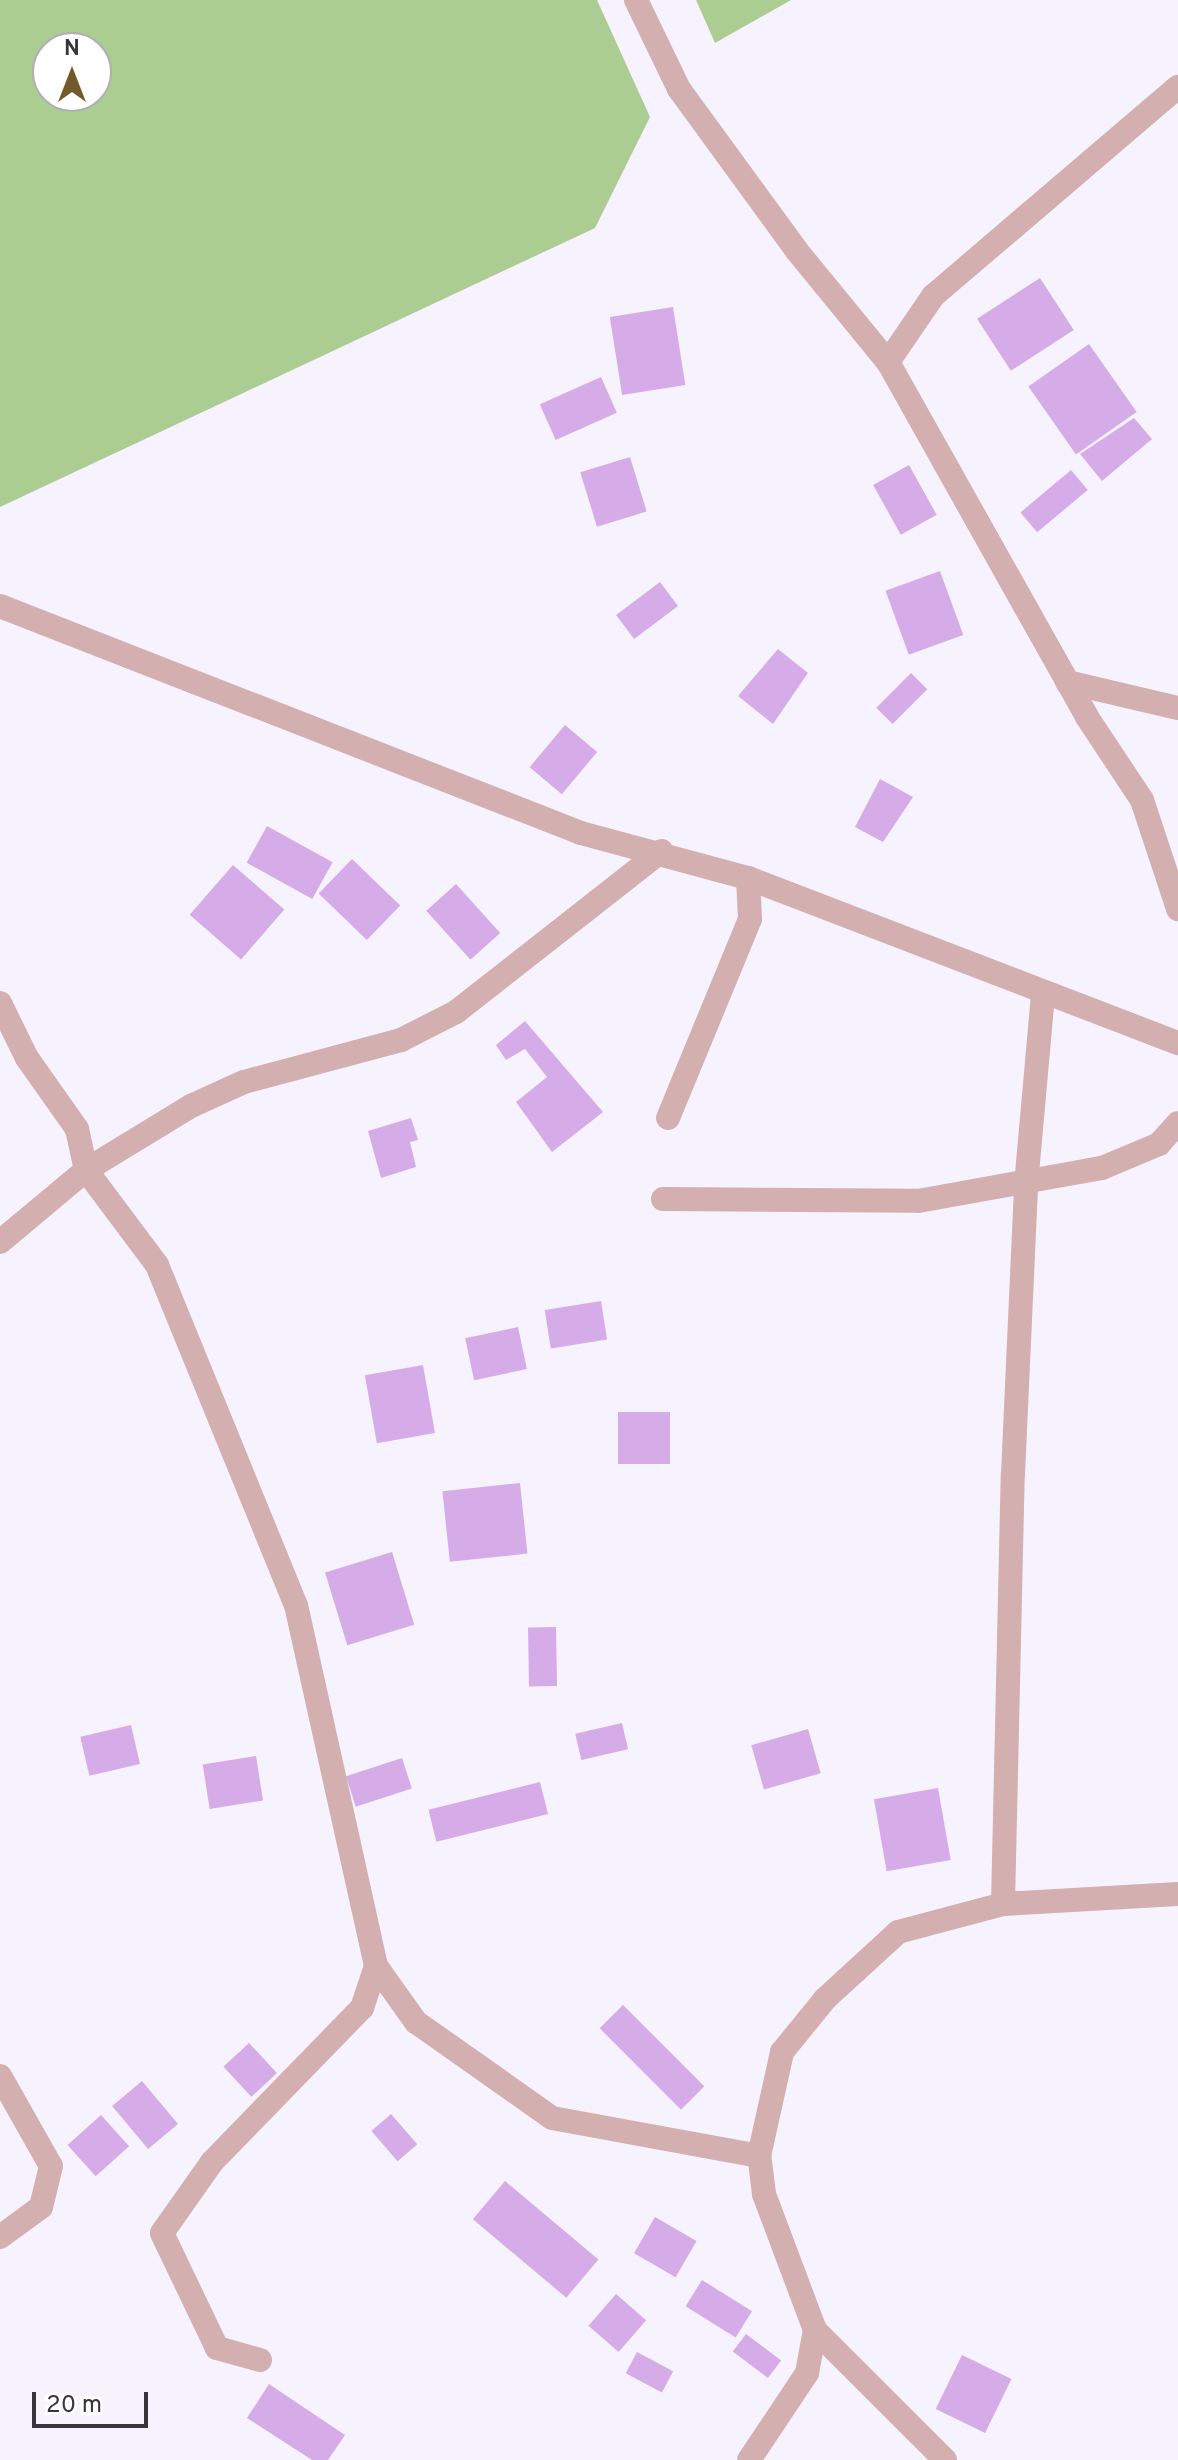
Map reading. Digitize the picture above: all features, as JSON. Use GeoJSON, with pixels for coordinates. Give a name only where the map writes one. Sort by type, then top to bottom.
{"type":"FeatureCollection","features":[{"type":"Feature","properties":{"kind":"street"},"geometry":{"type":"LineString","coordinates":[[636,0],[679,89],[797,251],[888,362],[1067,682],[1142,800],[1178,909]]}},
{"type":"Feature","properties":{"kind":"street"},"geometry":{"type":"LineString","coordinates":[[888,362],[933,296],[1178,87]]}},
{"type":"Feature","properties":{"kind":"street"},"geometry":{"type":"LineString","coordinates":[[0,606],[581,833],[661,851],[748,878],[1178,1043]]}},
{"type":"Feature","properties":{"kind":"street"},"geometry":{"type":"LineString","coordinates":[[1067,682],[1178,708]]}},
{"type":"Feature","properties":{"kind":"street"},"geometry":{"type":"LineString","coordinates":[[0,1242],[86,1170],[148,1129],[244,1082],[401,1040],[430,1027],[661,851]]}},
{"type":"Feature","properties":{"kind":"street"},"geometry":{"type":"LineString","coordinates":[[668,1118],[750,919],[748,878]]}},
{"type":"Feature","properties":{"kind":"street"},"geometry":{"type":"LineString","coordinates":[[1003,1904],[1013,1474],[1026,1185],[1043,993]]}},
{"type":"Feature","properties":{"kind":"street"},"geometry":{"type":"LineString","coordinates":[[0,1003],[27,1058],[77,1129],[86,1170],[157,1265],[296,1605],[376,1966],[416,2022],[552,2118],[759,2156]]}},
{"type":"Feature","properties":{"kind":"street"},"geometry":{"type":"LineString","coordinates":[[663,1199],[918,1201],[1026,1185],[1102,1168],[1159,1144],[1178,1123]]}},
{"type":"Feature","properties":{"kind":"street"},"geometry":{"type":"LineString","coordinates":[[945,2460],[815,2330],[764,2194],[759,2156],[782,2052],[825,1999],[898,1932],[1003,1904],[1178,1894]]}},
{"type":"Feature","properties":{"kind":"street"},"geometry":{"type":"LineString","coordinates":[[260,2360],[217,2348],[162,2233],[212,2162],[362,2008],[376,1966]]}},
{"type":"Feature","properties":{"kind":"street"},"geometry":{"type":"LineString","coordinates":[[0,2076],[51,2166],[41,2207],[0,2237]]}},
{"type":"Feature","properties":{"kind":"street"},"geometry":{"type":"LineString","coordinates":[[749,2460],[807,2373],[815,2330]]}},
{"type":"Feature","properties":{"kind":"green space"},"geometry":{"type":"Polygon","coordinates":[[[0,0],[597,0],[650,117],[595,228],[0,507],[0,0]]]}},
{"type":"Feature","properties":{"kind":"green space"},"geometry":{"type":"Polygon","coordinates":[[[696,0],[791,0],[715,43],[696,0]]]}},
{"type":"Feature","properties":{"kind":"building"},"geometry":{"type":"Polygon","coordinates":[[[1040,278],[1074,330],[1011,371],[977,319],[1040,278]]]}},
{"type":"Feature","properties":{"kind":"building"},"geometry":{"type":"Polygon","coordinates":[[[673,307],[685,385],[622,395],[610,317],[673,307]]]}},
{"type":"Feature","properties":{"kind":"building"},"geometry":{"type":"Polygon","coordinates":[[[1089,344],[1137,412],[1076,454],[1028,386],[1089,344]]]}},
{"type":"Feature","properties":{"kind":"building"},"geometry":{"type":"Polygon","coordinates":[[[601,377],[617,413],[556,440],[540,404],[601,377]]]}},
{"type":"Feature","properties":{"kind":"building"},"geometry":{"type":"Polygon","coordinates":[[[1134,418],[1152,439],[1102,481],[1080,454],[1134,418]]]}},
{"type":"Feature","properties":{"kind":"building"},"geometry":{"type":"Polygon","coordinates":[[[630,457],[647,512],[597,527],[580,472],[630,457]]]}},
{"type":"Feature","properties":{"kind":"building"},"geometry":{"type":"Polygon","coordinates":[[[909,465],[937,515],[901,535],[873,485],[909,465]]]}},
{"type":"Feature","properties":{"kind":"building"},"geometry":{"type":"Polygon","coordinates":[[[1071,470],[1088,490],[1037,532],[1020,512],[1071,470]]]}},
{"type":"Feature","properties":{"kind":"building"},"geometry":{"type":"Polygon","coordinates":[[[940,571],[963,635],[909,655],[885,591],[940,571]]]}},
{"type":"Feature","properties":{"kind":"building"},"geometry":{"type":"Polygon","coordinates":[[[660,582],[678,606],[634,639],[616,615],[660,582]]]}},
{"type":"Feature","properties":{"kind":"building"},"geometry":{"type":"Polygon","coordinates":[[[778,649],[808,673],[773,724],[738,696],[778,649]]]}},
{"type":"Feature","properties":{"kind":"building"},"geometry":{"type":"Polygon","coordinates":[[[911,673],[927,689],[893,724],[876,708],[911,673]]]}},
{"type":"Feature","properties":{"kind":"building"},"geometry":{"type":"Polygon","coordinates":[[[565,725],[597,752],[562,794],[530,767],[565,725]]]}},
{"type":"Feature","properties":{"kind":"building"},"geometry":{"type":"Polygon","coordinates":[[[880,779],[913,797],[883,842],[855,827],[880,779]]]}},
{"type":"Feature","properties":{"kind":"building"},"geometry":{"type":"Polygon","coordinates":[[[267,826],[333,862],[312,899],[247,863],[267,826]]]}},
{"type":"Feature","properties":{"kind":"building"},"geometry":{"type":"Polygon","coordinates":[[[352,859],[400,906],[367,940],[319,894],[352,859]]]}},
{"type":"Feature","properties":{"kind":"building"},"geometry":{"type":"Polygon","coordinates":[[[233,865],[284,910],[241,959],[190,915],[233,865]]]}},
{"type":"Feature","properties":{"kind":"building"},"geometry":{"type":"Polygon","coordinates":[[[456,884],[500,933],[470,960],[426,911],[456,884]]]}},
{"type":"Feature","properties":{"kind":"building"},"geometry":{"type":"Polygon","coordinates":[[[525,1021],[603,1112],[552,1152],[516,1102],[547,1077],[525,1049],[506,1060],[496,1045],[525,1021]]]}},
{"type":"Feature","properties":{"kind":"building"},"geometry":{"type":"Polygon","coordinates":[[[411,1118],[418,1140],[410,1142],[416,1167],[381,1178],[368,1131],[411,1118]]]}},
{"type":"Feature","properties":{"kind":"building"},"geometry":{"type":"Polygon","coordinates":[[[601,1301],[607,1340],[551,1348],[545,1310],[601,1301]]]}},
{"type":"Feature","properties":{"kind":"building"},"geometry":{"type":"Polygon","coordinates":[[[518,1327],[527,1369],[474,1380],[465,1338],[518,1327]]]}},
{"type":"Feature","properties":{"kind":"building"},"geometry":{"type":"Polygon","coordinates":[[[423,1365],[435,1433],[377,1443],[365,1375],[423,1365]]]}},
{"type":"Feature","properties":{"kind":"building"},"geometry":{"type":"Polygon","coordinates":[[[618,1412],[670,1412],[670,1464],[618,1464],[618,1412]]]}},
{"type":"Feature","properties":{"kind":"building"},"geometry":{"type":"Polygon","coordinates":[[[520,1483],[527,1554],[450,1562],[442,1491],[520,1483]]]}},
{"type":"Feature","properties":{"kind":"building"},"geometry":{"type":"Polygon","coordinates":[[[392,1552],[414,1625],[347,1645],[325,1572],[392,1552]]]}},
{"type":"Feature","properties":{"kind":"building"},"geometry":{"type":"Polygon","coordinates":[[[528,1627],[556,1627],[557,1686],[529,1686],[528,1627]]]}},
{"type":"Feature","properties":{"kind":"building"},"geometry":{"type":"Polygon","coordinates":[[[622,1723],[628,1749],[581,1760],[575,1734],[622,1723]]]}},
{"type":"Feature","properties":{"kind":"building"},"geometry":{"type":"Polygon","coordinates":[[[131,1725],[140,1764],[89,1776],[80,1737],[131,1725]]]}},
{"type":"Feature","properties":{"kind":"building"},"geometry":{"type":"Polygon","coordinates":[[[808,1729],[821,1773],[764,1789],[751,1745],[808,1729]]]}},
{"type":"Feature","properties":{"kind":"building"},"geometry":{"type":"Polygon","coordinates":[[[256,1756],[263,1800],[210,1809],[203,1764],[256,1756]]]}},
{"type":"Feature","properties":{"kind":"building"},"geometry":{"type":"Polygon","coordinates":[[[402,1758],[412,1788],[356,1807],[346,1776],[402,1758]]]}},
{"type":"Feature","properties":{"kind":"building"},"geometry":{"type":"Polygon","coordinates":[[[540,1782],[548,1814],[436,1842],[428,1810],[540,1782]]]}},
{"type":"Feature","properties":{"kind":"building"},"geometry":{"type":"Polygon","coordinates":[[[938,1788],[951,1860],[887,1871],[874,1799],[938,1788]]]}},
{"type":"Feature","properties":{"kind":"building"},"geometry":{"type":"Polygon","coordinates":[[[623,2005],[704,2086],[681,2110],[600,2028],[623,2005]]]}},
{"type":"Feature","properties":{"kind":"building"},"geometry":{"type":"Polygon","coordinates":[[[249,2043],[277,2073],[251,2097],[223,2067],[249,2043]]]}},
{"type":"Feature","properties":{"kind":"building"},"geometry":{"type":"Polygon","coordinates":[[[142,2081],[178,2124],[148,2149],[112,2106],[142,2081]]]}},
{"type":"Feature","properties":{"kind":"building"},"geometry":{"type":"Polygon","coordinates":[[[391,2114],[417,2144],[398,2161],[371,2131],[391,2114]]]}},
{"type":"Feature","properties":{"kind":"building"},"geometry":{"type":"Polygon","coordinates":[[[101,2115],[129,2146],[96,2176],[68,2145],[101,2115]]]}},
{"type":"Feature","properties":{"kind":"building"},"geometry":{"type":"Polygon","coordinates":[[[505,2181],[598,2259],[566,2298],[473,2219],[505,2181]]]}},
{"type":"Feature","properties":{"kind":"building"},"geometry":{"type":"Polygon","coordinates":[[[655,2217],[697,2241],[676,2277],[634,2253],[655,2217]]]}},
{"type":"Feature","properties":{"kind":"building"},"geometry":{"type":"Polygon","coordinates":[[[702,2280],[752,2311],[736,2338],[686,2306],[702,2280]]]}},
{"type":"Feature","properties":{"kind":"building"},"geometry":{"type":"Polygon","coordinates":[[[616,2294],[646,2320],[619,2352],[588,2326],[616,2294]]]}},
{"type":"Feature","properties":{"kind":"building"},"geometry":{"type":"Polygon","coordinates":[[[746,2334],[781,2360],[768,2378],[733,2352],[746,2334]]]}},
{"type":"Feature","properties":{"kind":"building"},"geometry":{"type":"Polygon","coordinates":[[[637,2352],[673,2371],[662,2392],[626,2373],[637,2352]]]}},
{"type":"Feature","properties":{"kind":"building"},"geometry":{"type":"Polygon","coordinates":[[[962,2355],[1011,2379],[985,2433],[936,2409],[962,2355]]]}},
{"type":"Feature","properties":{"kind":"building"},"geometry":{"type":"Polygon","coordinates":[[[269,2384],[345,2435],[328,2460],[312,2460],[247,2418],[269,2384]]]}}]}
